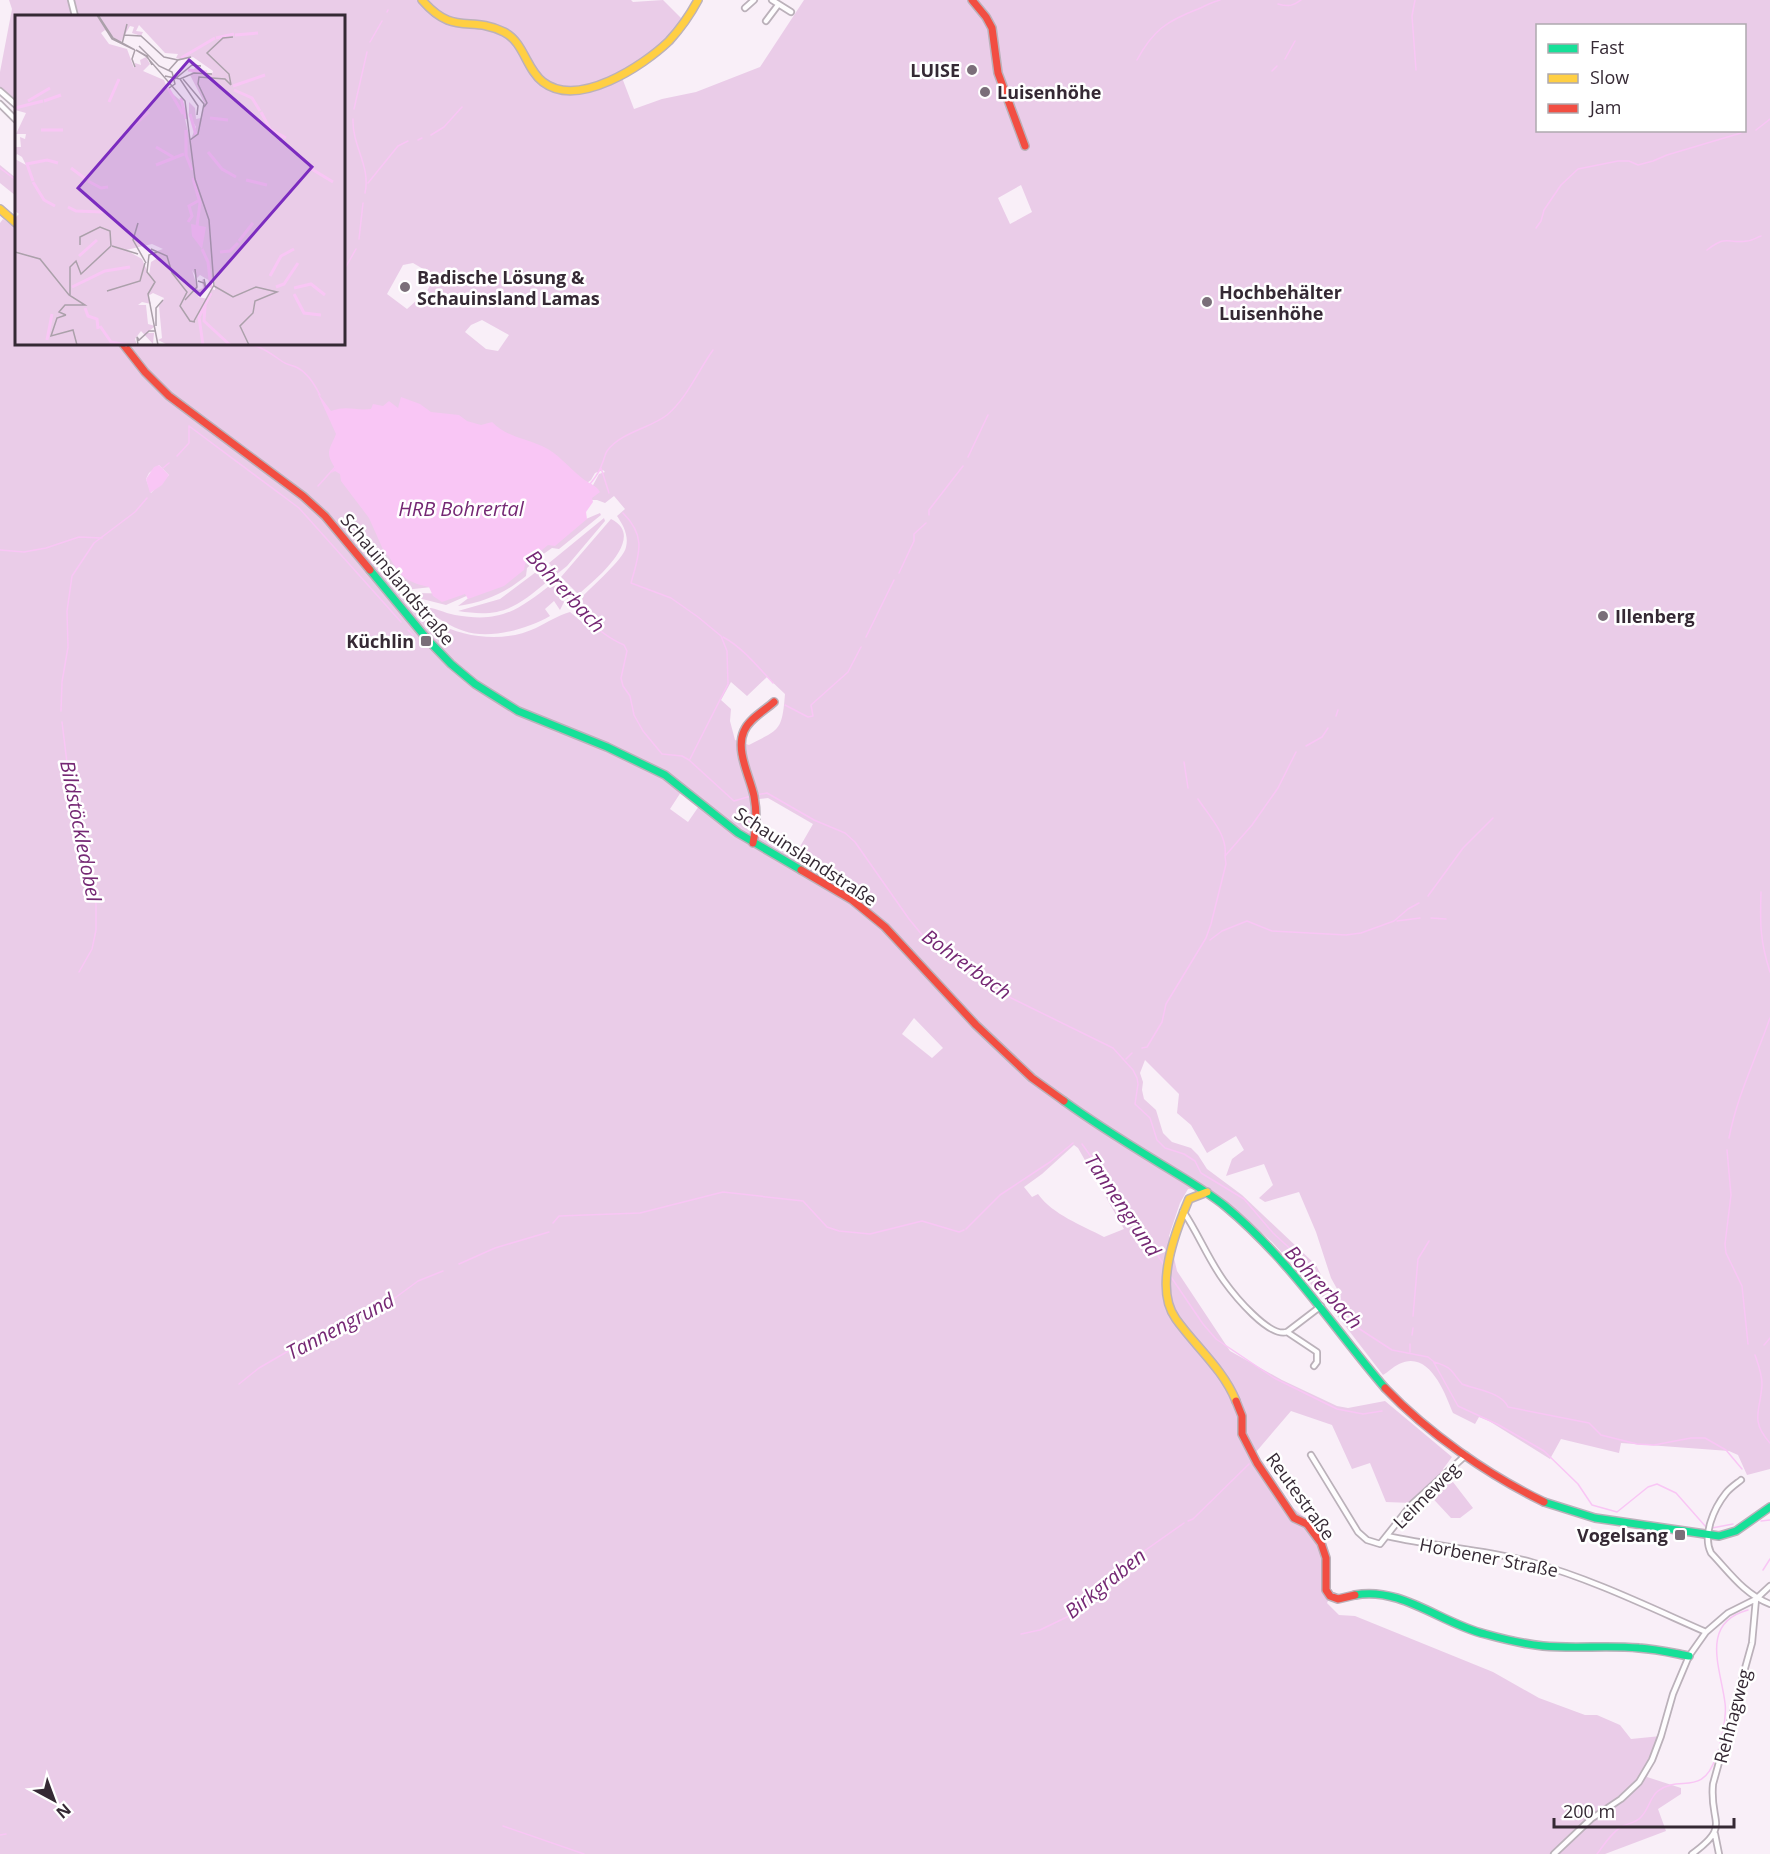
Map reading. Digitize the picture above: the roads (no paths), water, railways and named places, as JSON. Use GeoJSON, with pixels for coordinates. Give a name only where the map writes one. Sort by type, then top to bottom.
{"type":"FeatureCollection","features":[{"type":"Feature","properties":{"kind":"main road"},"geometry":{"type":"LineString","coordinates":[[422,0],[447,23],[489,27],[508,34],[517,42],[542,81],[550,87],[573,91],[611,80],[652,55],[678,30],[698,0]]}},
{"type":"Feature","properties":{"kind":"main road"},"geometry":{"type":"LineString","coordinates":[[972,0],[986,16],[992,28],[998,73],[1025,146]]}},
{"type":"Feature","properties":{"kind":"main road"},"geometry":{"type":"LineString","coordinates":[[0,209],[15,222]]}},
{"type":"Feature","properties":{"kind":"main road","name":"Schauinslandstraße"},"geometry":{"type":"LineString","coordinates":[[124,345],[145,372],[169,396],[303,496],[325,516],[427,639],[467,678],[518,711],[626,755],[665,776],[753,843],[832,888],[872,915],[1001,1050],[1049,1091],[1100,1127],[1207,1192],[1261,1238],[1321,1306],[1377,1378],[1406,1410],[1466,1455],[1512,1487],[1550,1505],[1595,1518],[1719,1536],[1736,1531],[1770,1507]]}},
{"type":"Feature","properties":{"kind":"main road"},"geometry":{"type":"LineString","coordinates":[[753,843],[757,832],[756,800],[741,750],[741,735],[748,725],[774,702]]}},
{"type":"Feature","properties":{"kind":"main road"},"geometry":{"type":"LineString","coordinates":[[1183,1211],[1189,1199],[1207,1192]]}},
{"type":"Feature","properties":{"kind":"main road","name":"Reutestraße"},"geometry":{"type":"LineString","coordinates":[[1183,1211],[1176,1230],[1166,1279],[1174,1317],[1219,1370],[1231,1389],[1242,1416],[1242,1434],[1257,1462],[1294,1518],[1307,1524],[1321,1543],[1326,1558],[1326,1590],[1330,1596],[1335,1599],[1367,1593],[1389,1596],[1483,1634],[1542,1646],[1640,1648],[1689,1656]]}},
{"type":"Feature","properties":{"kind":"street"},"geometry":{"type":"LineString","coordinates":[[71,0],[75,15]]}},
{"type":"Feature","properties":{"kind":"street"},"geometry":{"type":"LineString","coordinates":[[745,8],[754,0]]}},
{"type":"Feature","properties":{"kind":"street"},"geometry":{"type":"LineString","coordinates":[[772,0],[791,12]]}},
{"type":"Feature","properties":{"kind":"street"},"geometry":{"type":"LineString","coordinates":[[766,21],[778,5]]}},
{"type":"Feature","properties":{"kind":"street"},"geometry":{"type":"LineString","coordinates":[[0,91],[15,104]]}},
{"type":"Feature","properties":{"kind":"street"},"geometry":{"type":"LineString","coordinates":[[0,104],[15,119]]}},
{"type":"Feature","properties":{"kind":"street"},"geometry":{"type":"LineString","coordinates":[[1183,1211],[1195,1228],[1224,1282],[1241,1302],[1274,1331],[1282,1334],[1287,1332],[1321,1306]]}},
{"type":"Feature","properties":{"kind":"street"},"geometry":{"type":"LineString","coordinates":[[1287,1332],[1317,1352],[1317,1362],[1314,1366]]}},
{"type":"Feature","properties":{"kind":"street","name":"Horbener Straße"},"geometry":{"type":"LineString","coordinates":[[1311,1455],[1358,1532],[1367,1540],[1380,1544],[1387,1536],[1530,1562],[1581,1577],[1706,1632]]}},
{"type":"Feature","properties":{"kind":"street","name":"Leimeweg"},"geometry":{"type":"LineString","coordinates":[[1387,1536],[1411,1505],[1466,1455]]}},
{"type":"Feature","properties":{"kind":"street"},"geometry":{"type":"LineString","coordinates":[[1741,1480],[1726,1492],[1711,1519],[1708,1547],[1746,1592],[1770,1604]]}},
{"type":"Feature","properties":{"kind":"street"},"geometry":{"type":"LineString","coordinates":[[1554,1854],[1591,1819],[1621,1799],[1640,1782],[1652,1760],[1673,1694],[1689,1656],[1706,1632],[1728,1613],[1756,1599],[1770,1586]]}},
{"type":"Feature","properties":{"kind":"street","name":"Rehhagweg"},"geometry":{"type":"LineString","coordinates":[[1719,1854],[1715,1834],[1717,1826],[1713,1807],[1713,1784],[1752,1643],[1756,1599]]}},
{"type":"Feature","properties":{"kind":"street"},"geometry":{"type":"LineString","coordinates":[[1692,1854],[1715,1834]]}},
{"type":"Feature","properties":{"kind":"water","name":"HRB Bohrertal"},"geometry":{"type":"Polygon","coordinates":[[[317,392],[331,411],[342,408],[371,409],[373,404],[383,406],[389,401],[398,408],[401,397],[420,404],[431,412],[459,415],[467,421],[481,425],[492,422],[510,434],[548,449],[600,492],[592,498],[593,502],[586,512],[587,519],[555,546],[548,545],[525,564],[524,570],[504,586],[468,599],[465,594],[442,602],[433,596],[429,587],[414,583],[400,573],[385,554],[369,518],[341,481],[340,474],[335,471],[331,473],[335,468],[329,451],[336,434],[317,392]]]}},
{"type":"Feature","properties":{"kind":"water"},"geometry":{"type":"Polygon","coordinates":[[[159,465],[169,475],[162,485],[150,493],[146,479],[154,467],[159,465]]]}},
{"type":"Feature","properties":{"kind":"waterway"},"geometry":{"type":"LineString","coordinates":[[1137,60],[1149,41],[1169,22],[1220,0]]}},
{"type":"Feature","properties":{"kind":"waterway"},"geometry":{"type":"LineString","coordinates":[[1278,4],[1290,5],[1301,0]]}},
{"type":"Feature","properties":{"kind":"waterway"},"geometry":{"type":"LineString","coordinates":[[1415,0],[1412,16],[1416,70]]}},
{"type":"Feature","properties":{"kind":"waterway"},"geometry":{"type":"LineString","coordinates":[[370,42],[382,21]]}},
{"type":"Feature","properties":{"kind":"waterway"},"geometry":{"type":"LineString","coordinates":[[1285,59],[1295,41]]}},
{"type":"Feature","properties":{"kind":"waterway"},"geometry":{"type":"LineString","coordinates":[[354,109],[367,52]]}},
{"type":"Feature","properties":{"kind":"waterway"},"geometry":{"type":"LineString","coordinates":[[1272,71],[1277,66]]}},
{"type":"Feature","properties":{"kind":"waterway"},"geometry":{"type":"LineString","coordinates":[[431,135],[444,127],[462,107]]}},
{"type":"Feature","properties":{"kind":"waterway"},"geometry":{"type":"LineString","coordinates":[[353,119],[355,138],[366,174],[365,193]]}},
{"type":"Feature","properties":{"kind":"waterway"},"geometry":{"type":"LineString","coordinates":[[1756,130],[1770,119]]}},
{"type":"Feature","properties":{"kind":"waterway"},"geometry":{"type":"LineString","coordinates":[[1536,228],[1544,210],[1561,185],[1578,169],[1618,161],[1629,161],[1638,165],[1741,133]]}},
{"type":"Feature","properties":{"kind":"waterway"},"geometry":{"type":"LineString","coordinates":[[418,140],[422,138]]}},
{"type":"Feature","properties":{"kind":"waterway"},"geometry":{"type":"LineString","coordinates":[[368,183],[398,146],[408,141]]}},
{"type":"Feature","properties":{"kind":"waterway","name":"Bohrerbach"},"geometry":{"type":"LineString","coordinates":[[0,168],[15,179]]}},
{"type":"Feature","properties":{"kind":"waterway"},"geometry":{"type":"LineString","coordinates":[[359,239],[363,203]]}},
{"type":"Feature","properties":{"kind":"waterway"},"geometry":{"type":"LineString","coordinates":[[1707,250],[1719,242],[1749,241],[1761,236]]}},
{"type":"Feature","properties":{"kind":"waterway"},"geometry":{"type":"LineString","coordinates":[[345,268],[356,249]]}},
{"type":"Feature","properties":{"kind":"waterway","name":"Bohrerbach"},"geometry":{"type":"LineString","coordinates":[[248,345],[259,347],[285,363],[300,369],[310,379],[320,395]]}},
{"type":"Feature","properties":{"kind":"waterway"},"geometry":{"type":"LineString","coordinates":[[590,484],[600,469],[607,451],[613,445],[620,439],[660,420],[674,408],[713,350]]}},
{"type":"Feature","properties":{"kind":"waterway"},"geometry":{"type":"LineString","coordinates":[[968,457],[988,415]]}},
{"type":"Feature","properties":{"kind":"waterway"},"geometry":{"type":"LineString","coordinates":[[189,426],[299,508],[401,622]]}},
{"type":"Feature","properties":{"kind":"waterway","name":"Bildstöckledobel"},"geometry":{"type":"LineString","coordinates":[[177,456],[189,443],[189,426]]}},
{"type":"Feature","properties":{"kind":"waterway","name":"Bildstöckledobel"},"geometry":{"type":"LineString","coordinates":[[163,468],[169,463]]}},
{"type":"Feature","properties":{"kind":"waterway"},"geometry":{"type":"LineString","coordinates":[[318,486],[336,466]]}},
{"type":"Feature","properties":{"kind":"waterway"},"geometry":{"type":"LineString","coordinates":[[929,515],[929,510],[963,466]]}},
{"type":"Feature","properties":{"kind":"waterway"},"geometry":{"type":"LineString","coordinates":[[601,468],[609,493]]}},
{"type":"Feature","properties":{"kind":"waterway","name":"Bildstöckledobel"},"geometry":{"type":"LineString","coordinates":[[61,711],[62,682],[68,647],[67,611],[72,576],[94,543],[135,512],[147,498]]}},
{"type":"Feature","properties":{"kind":"waterway"},"geometry":{"type":"LineString","coordinates":[[623,513],[636,530],[639,546],[631,583],[671,598],[698,617],[721,636],[727,651],[728,684],[690,759]]}},
{"type":"Feature","properties":{"kind":"waterway"},"geometry":{"type":"LineString","coordinates":[[899,573],[914,541],[914,534],[926,523]]}},
{"type":"Feature","properties":{"kind":"waterway"},"geometry":{"type":"LineString","coordinates":[[0,550],[24,552],[46,548],[79,537],[102,538]]}},
{"type":"Feature","properties":{"kind":"waterway","name":"Bohrerbach"},"geometry":{"type":"LineString","coordinates":[[533,556],[586,618],[598,629],[624,645],[627,651],[621,678],[623,686],[630,696],[634,715],[643,731],[662,754],[682,756],[689,760],[734,801],[751,796]]}},
{"type":"Feature","properties":{"kind":"waterway"},"geometry":{"type":"LineString","coordinates":[[866,637],[894,580]]}},
{"type":"Feature","properties":{"kind":"waterway"},"geometry":{"type":"LineString","coordinates":[[408,630],[413,635]]}},
{"type":"Feature","properties":{"kind":"waterway"},"geometry":{"type":"LineString","coordinates":[[723,637],[743,652],[773,683]]}},
{"type":"Feature","properties":{"kind":"waterway"},"geometry":{"type":"LineString","coordinates":[[785,705],[808,717],[813,716],[811,705],[848,672],[861,647]]}},
{"type":"Feature","properties":{"kind":"waterway"},"geometry":{"type":"LineString","coordinates":[[1336,716],[1338,710]]}},
{"type":"Feature","properties":{"kind":"waterway","name":"Bildstöckledobel"},"geometry":{"type":"LineString","coordinates":[[62,722],[69,779],[81,816],[94,876],[96,905],[96,930],[92,949],[79,972]]}},
{"type":"Feature","properties":{"kind":"waterway"},"geometry":{"type":"LineString","coordinates":[[1306,746],[1322,737],[1328,728]]}},
{"type":"Feature","properties":{"kind":"waterway"},"geometry":{"type":"LineString","coordinates":[[1142,1048],[1147,1047],[1162,1022],[1166,1004],[1206,938],[1226,864],[1225,856],[1252,825],[1278,788],[1296,752]]}},
{"type":"Feature","properties":{"kind":"waterway"},"geometry":{"type":"LineString","coordinates":[[1184,762],[1188,788]]}},
{"type":"Feature","properties":{"kind":"waterway","name":"Bohrerbach"},"geometry":{"type":"LineString","coordinates":[[756,795],[767,793],[814,820],[845,833],[855,842],[923,936],[1001,993],[1113,1048],[1133,1070],[1137,1078],[1135,1104],[1150,1118],[1157,1140],[1165,1148],[1184,1154],[1195,1161],[1201,1173],[1244,1199],[1273,1233],[1297,1255],[1305,1269],[1355,1326],[1392,1350],[1428,1357],[1433,1361],[1458,1406],[1499,1425],[1544,1451],[1578,1484],[1592,1505],[1617,1512],[1648,1487],[1657,1484],[1676,1493],[1706,1527],[1733,1524]]}},
{"type":"Feature","properties":{"kind":"waterway"},"geometry":{"type":"LineString","coordinates":[[1198,799],[1221,833],[1225,856]]}},
{"type":"Feature","properties":{"kind":"waterway"},"geometry":{"type":"LineString","coordinates":[[1428,896],[1463,848],[1493,818]]}},
{"type":"Feature","properties":{"kind":"waterway"},"geometry":{"type":"LineString","coordinates":[[1761,892],[1761,932],[1770,972]]}},
{"type":"Feature","properties":{"kind":"waterway"},"geometry":{"type":"LineString","coordinates":[[1210,940],[1222,931],[1247,921],[1272,931],[1346,935],[1361,933],[1394,921],[1419,903]]}},
{"type":"Feature","properties":{"kind":"waterway"},"geometry":{"type":"LineString","coordinates":[[1397,921],[1420,918]]}},
{"type":"Feature","properties":{"kind":"waterway"},"geometry":{"type":"LineString","coordinates":[[1431,918],[1446,919]]}},
{"type":"Feature","properties":{"kind":"waterway"},"geometry":{"type":"LineString","coordinates":[[1729,1138],[1742,1092],[1770,1018]]}},
{"type":"Feature","properties":{"kind":"waterway"},"geometry":{"type":"LineString","coordinates":[[1126,1059],[1132,1053]]}},
{"type":"Feature","properties":{"kind":"waterway","name":"Tannengrund"},"geometry":{"type":"LineString","coordinates":[[966,1229],[1000,1195],[1050,1162],[1073,1143]]}},
{"type":"Feature","properties":{"kind":"waterway","name":"Tannengrund"},"geometry":{"type":"LineString","coordinates":[[1082,1144],[1164,1265]]}},
{"type":"Feature","properties":{"kind":"waterway"},"geometry":{"type":"LineString","coordinates":[[1727,1150],[1731,1195],[1725,1244],[1726,1253],[1742,1286],[1748,1344]]}},
{"type":"Feature","properties":{"kind":"waterway","name":"Tannengrund"},"geometry":{"type":"LineString","coordinates":[[553,1223],[559,1216],[640,1213],[723,1192],[803,1201],[827,1227],[839,1231],[870,1234],[922,1221],[959,1232],[964,1230]]}},
{"type":"Feature","properties":{"kind":"waterway","name":"Tannengrund"},"geometry":{"type":"LineString","coordinates":[[459,1264],[495,1248],[549,1232]]}},
{"type":"Feature","properties":{"kind":"waterway"},"geometry":{"type":"LineString","coordinates":[[1413,1316],[1418,1259],[1429,1241]]}},
{"type":"Feature","properties":{"kind":"waterway","name":"Tannengrund"},"geometry":{"type":"LineString","coordinates":[[239,1384],[259,1368],[309,1339],[339,1323],[360,1317],[384,1306],[418,1281],[443,1271]]}},
{"type":"Feature","properties":{"kind":"waterway","name":"Tannengrund"},"geometry":{"type":"LineString","coordinates":[[1171,1277],[1216,1339],[1274,1378],[1337,1409],[1363,1414],[1382,1411]]}},
{"type":"Feature","properties":{"kind":"waterway"},"geometry":{"type":"LineString","coordinates":[[1412,1335],[1413,1328]]}},
{"type":"Feature","properties":{"kind":"waterway"},"geometry":{"type":"LineString","coordinates":[[1764,1345],[1770,1338]]}},
{"type":"Feature","properties":{"kind":"waterway"},"geometry":{"type":"LineString","coordinates":[[1410,1344],[1410,1352]]}},
{"type":"Feature","properties":{"kind":"waterway"},"geometry":{"type":"LineString","coordinates":[[1755,1355],[1762,1384],[1758,1421],[1770,1443]]}},
{"type":"Feature","properties":{"kind":"waterway"},"geometry":{"type":"LineString","coordinates":[[1434,1362],[1448,1368],[1462,1384],[1488,1392],[1500,1398],[1508,1407],[1589,1423],[1601,1435],[1637,1444],[1654,1445],[1691,1438],[1705,1438],[1726,1450],[1742,1469]]}},
{"type":"Feature","properties":{"kind":"waterway","name":"Birkgraben"},"geometry":{"type":"LineString","coordinates":[[1188,1521],[1193,1519],[1249,1464]]}},
{"type":"Feature","properties":{"kind":"waterway","name":"Bohrerbach"},"geometry":{"type":"LineString","coordinates":[[1761,1521],[1770,1520]]}},
{"type":"Feature","properties":{"kind":"waterway","name":"Birkgraben"},"geometry":{"type":"LineString","coordinates":[[1021,1634],[1040,1630],[1069,1616],[1113,1573],[1184,1523]]}},
{"type":"Feature","properties":{"kind":"waterway"},"geometry":{"type":"LineString","coordinates":[[1763,1570],[1770,1559]]}},
{"type":"Feature","properties":{"kind":"waterway"},"geometry":{"type":"LineString","coordinates":[[1597,1854],[1617,1830],[1641,1817],[1658,1791],[1666,1786],[1697,1781],[1710,1770],[1720,1745],[1725,1715],[1718,1662],[1718,1636],[1723,1625],[1733,1616],[1748,1610]]}},
{"type":"Feature","properties":{"kind":"waterway"},"geometry":{"type":"LineString","coordinates":[[503,1826],[584,1854]]}},
{"type":"Feature","properties":{"kind":"waterway"},"geometry":{"type":"LineString","coordinates":[[0,1835],[6,1834]]}},
{"type":"Feature","properties":{"kind":"place","name":"LUISE"},"geometry":{"type":"Point","coordinates":[972,70]}},
{"type":"Feature","properties":{"kind":"place","name":"Luisenhöhe"},"geometry":{"type":"Point","coordinates":[985,92]}},
{"type":"Feature","properties":{"kind":"place","name":"Badische Lösung & Schauinsland Lamas"},"geometry":{"type":"Point","coordinates":[405,287]}},
{"type":"Feature","properties":{"kind":"place","name":"Hochbehälter Luisenhöhe"},"geometry":{"type":"Point","coordinates":[1207,302]}},
{"type":"Feature","properties":{"kind":"place","name":"Illenberg"},"geometry":{"type":"Point","coordinates":[1603,616]}},
{"type":"Feature","properties":{"kind":"place","name":"Küchlin"},"geometry":{"type":"Point","coordinates":[426,641]}},
{"type":"Feature","properties":{"kind":"place","name":"Vogelsang"},"geometry":{"type":"Point","coordinates":[1680,1535]}}]}
